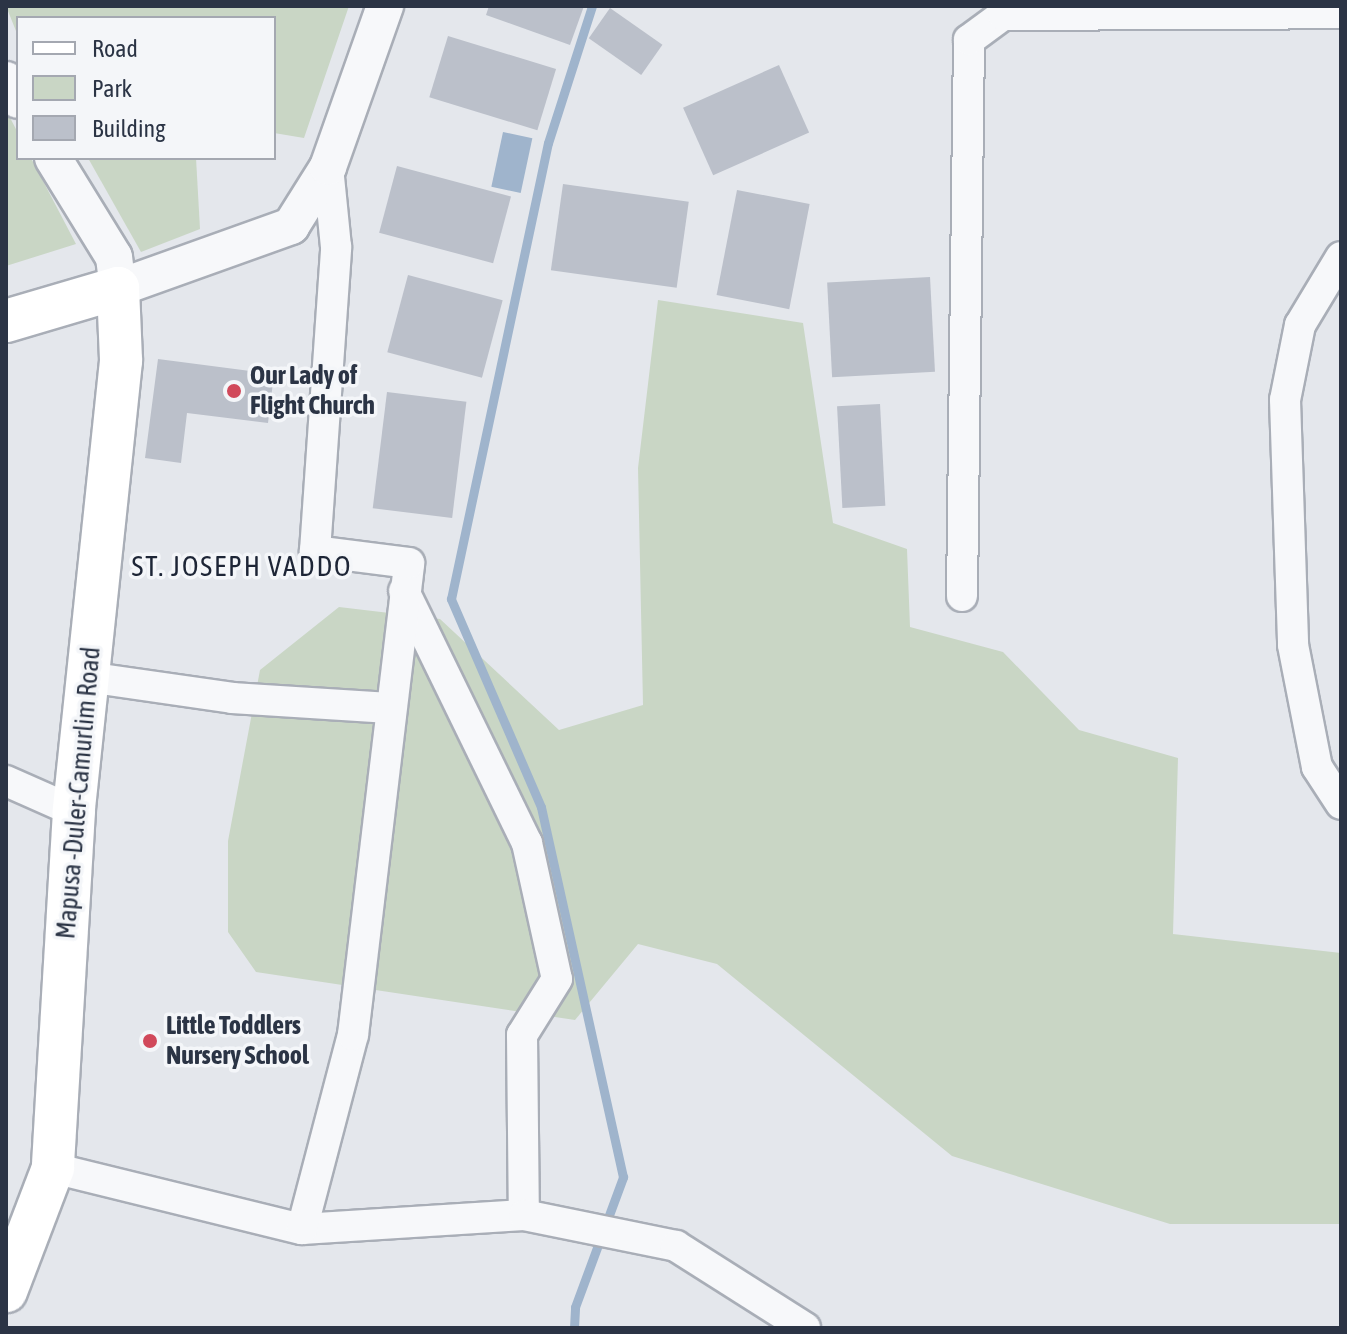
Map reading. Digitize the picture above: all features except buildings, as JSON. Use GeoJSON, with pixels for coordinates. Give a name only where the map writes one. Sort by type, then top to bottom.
{"type":"FeatureCollection","features":[{"type":"Feature","properties":{"kind":"main road"},"geometry":{"type":"LineString","coordinates":[[6,321],[118,288]]}},
{"type":"Feature","properties":{"kind":"main road","name":"Mapusa -Duler-Camurlim Road"},"geometry":{"type":"LineString","coordinates":[[6,1291],[53,1168],[74,811],[121,361],[118,288]]}},
{"type":"Feature","properties":{"kind":"street"},"geometry":{"type":"LineString","coordinates":[[54,160],[114,257],[118,288],[291,226],[328,167],[385,6]]}},
{"type":"Feature","properties":{"kind":"street"},"geometry":{"type":"LineString","coordinates":[[962,596],[969,40],[1003,15],[1341,13]]}},
{"type":"Feature","properties":{"kind":"street"},"geometry":{"type":"LineString","coordinates":[[302,1229],[353,1035],[409,563],[315,551],[336,247],[328,167]]}},
{"type":"Feature","properties":{"kind":"street"},"geometry":{"type":"LineString","coordinates":[[1341,257],[1300,325],[1285,400],[1293,645],[1317,767],[1341,804]]}},
{"type":"Feature","properties":{"kind":"street"},"geometry":{"type":"LineString","coordinates":[[404,590],[527,843],[557,979],[522,1035],[524,1215]]}},
{"type":"Feature","properties":{"kind":"street"},"geometry":{"type":"LineString","coordinates":[[87,677],[232,698],[390,708]]}},
{"type":"Feature","properties":{"kind":"street"},"geometry":{"type":"LineString","coordinates":[[6,781],[74,811]]}},
{"type":"Feature","properties":{"kind":"street"},"geometry":{"type":"LineString","coordinates":[[53,1168],[302,1229],[524,1215],[676,1246],[805,1328]]}},
{"type":"Feature","properties":{"kind":"green space"},"geometry":{"type":"Polygon","coordinates":[[[6,6],[349,6],[304,138],[276,133],[276,16],[16,16],[16,31],[6,6]]]}},
{"type":"Feature","properties":{"kind":"green space"},"geometry":{"type":"Polygon","coordinates":[[[6,110],[16,129],[16,160],[32,160],[76,244],[6,266],[6,110]]]}},
{"type":"Feature","properties":{"kind":"green space"},"geometry":{"type":"Polygon","coordinates":[[[89,160],[196,160],[200,229],[141,252],[89,160]]]}},
{"type":"Feature","properties":{"kind":"green space"},"geometry":{"type":"Polygon","coordinates":[[[658,300],[803,323],[833,523],[907,549],[910,627],[1003,652],[1079,730],[1178,758],[1173,934],[1341,953],[1341,1224],[1170,1224],[952,1156],[717,964],[638,944],[575,1020],[256,972],[228,932],[228,841],[260,670],[339,607],[440,619],[559,730],[643,705],[638,468],[658,300]]]}},
{"type":"Feature","properties":{"kind":"water"},"geometry":{"type":"Polygon","coordinates":[[[503,132],[532,138],[521,193],[491,187],[503,132]]]}},
{"type":"Feature","properties":{"kind":"waterway"},"geometry":{"type":"LineString","coordinates":[[574,1328],[575,1307],[623,1177],[541,807],[451,599],[548,143],[592,6]]}},
{"type":"Feature","properties":{"kind":"place","name":"Our Lady of Flight Church"},"geometry":{"type":"Point","coordinates":[234,391]}},
{"type":"Feature","properties":{"kind":"place","name":"Little Toddlers Nursery School"},"geometry":{"type":"Point","coordinates":[150,1041]}},
{"type":"Feature","properties":{"kind":"district","name":"ST. JOSEPH VADDO"},"geometry":{"type":"Point","coordinates":[242,566]}}]}
